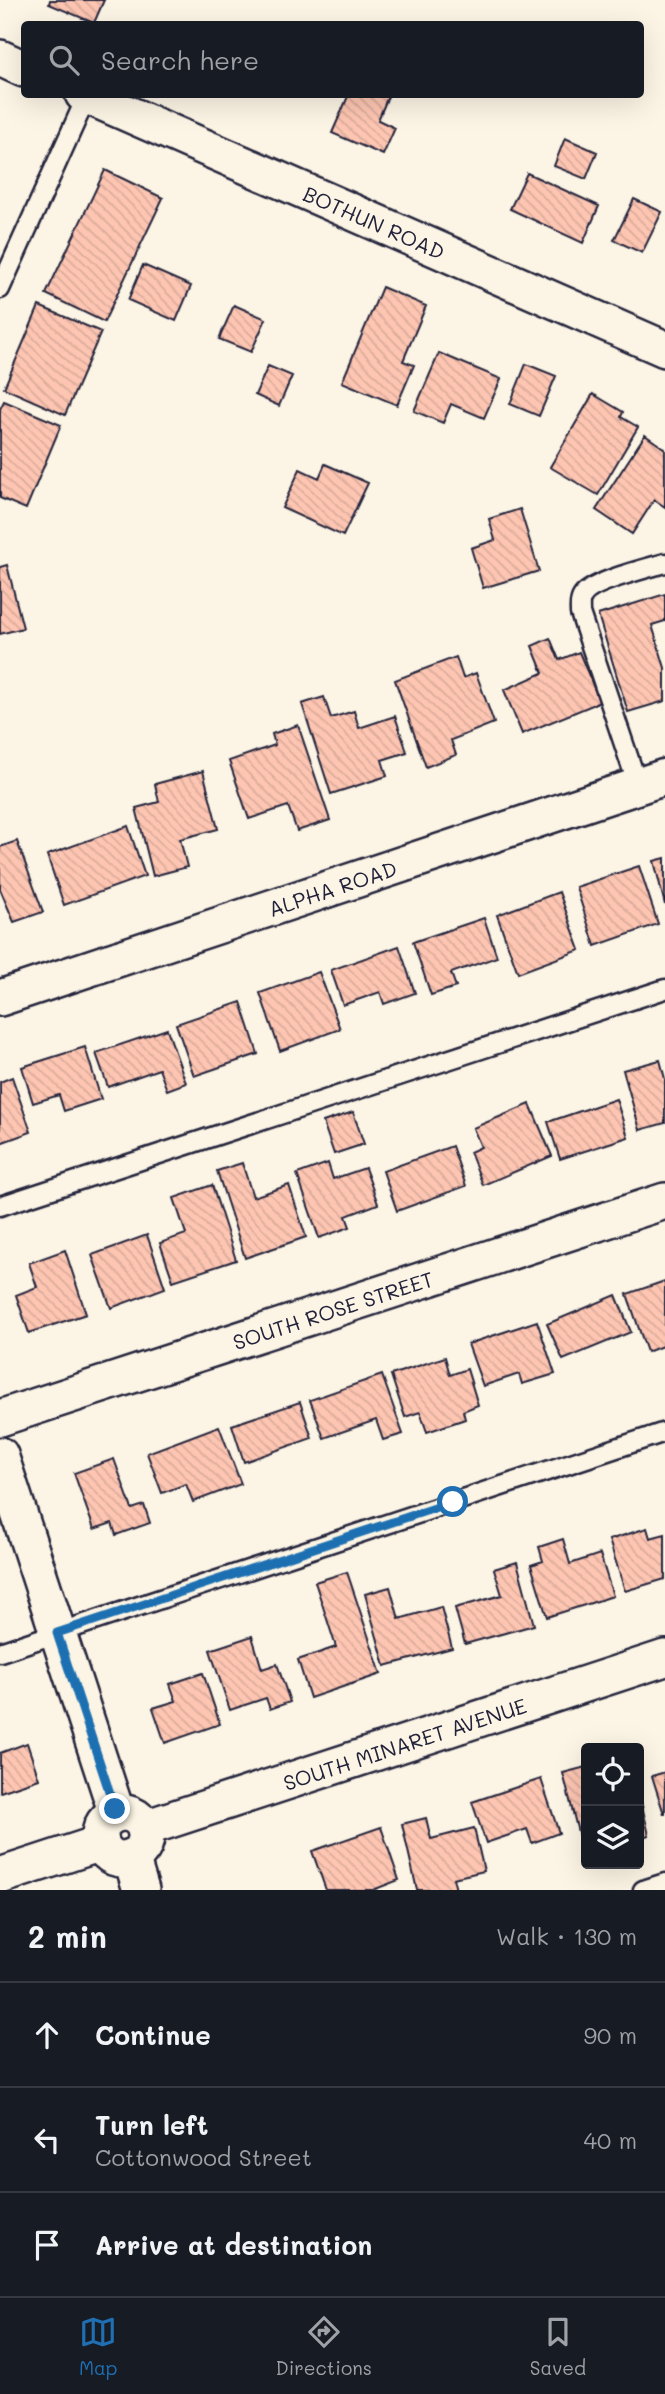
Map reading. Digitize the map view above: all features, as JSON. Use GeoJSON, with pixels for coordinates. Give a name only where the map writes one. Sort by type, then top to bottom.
{"type":"FeatureCollection","features":[{"type":"Feature","properties":{"kind":"street"},"geometry":{"type":"LineString","coordinates":[[0,58],[21,68]]}},
{"type":"Feature","properties":{"kind":"street","name":"BOTHUN ROAD"},"geometry":{"type":"LineString","coordinates":[[92,98],[665,349]]}},
{"type":"Feature","properties":{"kind":"street","name":"ALPHA ROAD"},"geometry":{"type":"LineString","coordinates":[[0,998],[652,781]]}},
{"type":"Feature","properties":{"kind":"street","name":"SOUTH ROSE STREET"},"geometry":{"type":"LineString","coordinates":[[0,1418],[665,1201]]}},
{"type":"Feature","properties":{"kind":"street"},"geometry":{"type":"LineString","coordinates":[[0,1455],[141,1890]]}},
{"type":"Feature","properties":{"kind":"street","name":"SOUTH MINARET AVENUE"},"geometry":{"type":"LineString","coordinates":[[0,1876],[665,1658]]}},
{"type":"Feature","properties":{"kind":"lane"},"geometry":{"type":"LineString","coordinates":[[0,289],[84,98]]}},
{"type":"Feature","properties":{"kind":"lane"},"geometry":{"type":"LineString","coordinates":[[652,781],[580,613],[580,605],[581,598],[592,587],[665,563]]}},
{"type":"Feature","properties":{"kind":"lane"},"geometry":{"type":"LineString","coordinates":[[0,1206],[665,989]]}},
{"type":"Feature","properties":{"kind":"lane"},"geometry":{"type":"LineString","coordinates":[[0,1652],[665,1432]]}},
{"type":"Feature","properties":{"kind":"lane"},"geometry":{"type":"LineString","coordinates":[[643,1890],[665,1883]]}},
{"type":"Feature","properties":{"kind":"building"},"geometry":{"type":"Polygon","coordinates":[[[50,0],[104,0],[95,21],[49,4],[50,0]]]}},
{"type":"Feature","properties":{"kind":"building"},"geometry":{"type":"Polygon","coordinates":[[[347,98],[387,98],[378,120],[395,128],[383,155],[332,133],[347,98]]]}},
{"type":"Feature","properties":{"kind":"building"},"geometry":{"type":"Polygon","coordinates":[[[565,138],[597,152],[586,179],[554,166],[565,138]]]}},
{"type":"Feature","properties":{"kind":"building"},"geometry":{"type":"Polygon","coordinates":[[[105,170],[163,198],[104,322],[46,294],[105,170]]]}},
{"type":"Feature","properties":{"kind":"building"},"geometry":{"type":"Polygon","coordinates":[[[527,173],[599,206],[583,243],[510,209],[527,173]]]}},
{"type":"Feature","properties":{"kind":"building"},"geometry":{"type":"Polygon","coordinates":[[[634,199],[662,212],[642,253],[614,240],[634,199]]]}},
{"type":"Feature","properties":{"kind":"building"},"geometry":{"type":"Polygon","coordinates":[[[143,265],[191,286],[176,321],[128,300],[143,265]]]}},
{"type":"Feature","properties":{"kind":"building"},"geometry":{"type":"Polygon","coordinates":[[[382,287],[426,306],[403,361],[414,365],[397,405],[342,382],[382,287]]]}},
{"type":"Feature","properties":{"kind":"building"},"geometry":{"type":"Polygon","coordinates":[[[234,305],[266,319],[251,352],[219,339],[234,305]]]}},
{"type":"Feature","properties":{"kind":"building"},"geometry":{"type":"Polygon","coordinates":[[[39,306],[101,332],[65,415],[4,388],[39,306]]]}},
{"type":"Feature","properties":{"kind":"building"},"geometry":{"type":"Polygon","coordinates":[[[439,353],[501,379],[484,418],[451,404],[443,423],[414,411],[439,353]]]}},
{"type":"Feature","properties":{"kind":"building"},"geometry":{"type":"Polygon","coordinates":[[[526,364],[556,376],[539,416],[510,404],[526,364]]]}},
{"type":"Feature","properties":{"kind":"building"},"geometry":{"type":"Polygon","coordinates":[[[268,366],[292,376],[279,406],[255,395],[268,366]]]}},
{"type":"Feature","properties":{"kind":"building"},"geometry":{"type":"Polygon","coordinates":[[[593,394],[623,412],[621,417],[638,427],[598,495],[550,467],[593,394]]]}},
{"type":"Feature","properties":{"kind":"building"},"geometry":{"type":"Polygon","coordinates":[[[4,401],[61,425],[26,509],[0,498],[0,409],[4,401]]]}},
{"type":"Feature","properties":{"kind":"building"},"geometry":{"type":"Polygon","coordinates":[[[645,435],[665,449],[665,507],[654,500],[632,534],[596,510],[645,435]]]}},
{"type":"Feature","properties":{"kind":"building"},"geometry":{"type":"Polygon","coordinates":[[[325,464],[368,483],[343,536],[282,508],[300,469],[319,478],[325,464]]]}},
{"type":"Feature","properties":{"kind":"building"},"geometry":{"type":"Polygon","coordinates":[[[520,509],[539,571],[483,588],[471,548],[495,540],[489,519],[520,509]]]}},
{"type":"Feature","properties":{"kind":"building"},"geometry":{"type":"Polygon","coordinates":[[[7,565],[23,628],[0,634],[0,567],[7,565]]]}},
{"type":"Feature","properties":{"kind":"building"},"geometry":{"type":"Polygon","coordinates":[[[665,594],[665,621],[652,625],[665,668],[665,701],[628,712],[598,615],[665,594]]]}},
{"type":"Feature","properties":{"kind":"building"},"geometry":{"type":"Polygon","coordinates":[[[550,638],[559,660],[579,652],[600,702],[522,734],[504,690],[543,673],[532,646],[550,638]]]}},
{"type":"Feature","properties":{"kind":"building"},"geometry":{"type":"Polygon","coordinates":[[[456,657],[463,678],[476,673],[494,723],[451,740],[456,755],[426,767],[395,680],[456,657]]]}},
{"type":"Feature","properties":{"kind":"building"},"geometry":{"type":"Polygon","coordinates":[[[324,697],[331,718],[354,711],[359,728],[395,716],[407,752],[382,760],[387,776],[331,794],[302,704],[324,697]]]}},
{"type":"Feature","properties":{"kind":"building"},"geometry":{"type":"Polygon","coordinates":[[[298,725],[330,820],[297,831],[288,806],[249,819],[229,761],[275,745],[272,734],[298,725]]]}},
{"type":"Feature","properties":{"kind":"building"},"geometry":{"type":"Polygon","coordinates":[[[203,771],[218,829],[180,839],[187,867],[153,876],[136,808],[159,802],[155,784],[203,771]]]}},
{"type":"Feature","properties":{"kind":"building"},"geometry":{"type":"Polygon","coordinates":[[[128,826],[145,876],[64,905],[47,855],[128,826]]]}},
{"type":"Feature","properties":{"kind":"building"},"geometry":{"type":"Polygon","coordinates":[[[17,841],[43,912],[14,922],[0,889],[0,847],[17,841]]]}},
{"type":"Feature","properties":{"kind":"building"},"geometry":{"type":"Polygon","coordinates":[[[665,858],[665,905],[654,861],[665,858]]]}},
{"type":"Feature","properties":{"kind":"building"},"geometry":{"type":"Polygon","coordinates":[[[639,866],[658,924],[595,946],[576,887],[639,866]]]}},
{"type":"Feature","properties":{"kind":"building"},"geometry":{"type":"Polygon","coordinates":[[[559,892],[580,950],[518,973],[497,915],[559,892]]]}},
{"type":"Feature","properties":{"kind":"building"},"geometry":{"type":"Polygon","coordinates":[[[484,918],[497,957],[451,973],[456,987],[431,995],[413,942],[484,918]]]}},
{"type":"Feature","properties":{"kind":"building"},"geometry":{"type":"Polygon","coordinates":[[[399,946],[415,993],[384,1004],[380,992],[343,1005],[331,970],[399,946]]]}},
{"type":"Feature","properties":{"kind":"building"},"geometry":{"type":"Polygon","coordinates":[[[319,972],[340,1029],[280,1051],[260,993],[319,972]]]}},
{"type":"Feature","properties":{"kind":"building"},"geometry":{"type":"Polygon","coordinates":[[[241,1002],[258,1054],[194,1076],[176,1024],[241,1002]]]}},
{"type":"Feature","properties":{"kind":"building"},"geometry":{"type":"Polygon","coordinates":[[[167,1029],[186,1083],[167,1090],[159,1069],[108,1087],[96,1053],[167,1029]]]}},
{"type":"Feature","properties":{"kind":"building"},"geometry":{"type":"Polygon","coordinates":[[[85,1047],[101,1099],[64,1111],[59,1095],[33,1103],[22,1067],[85,1047]]]}},
{"type":"Feature","properties":{"kind":"building"},"geometry":{"type":"Polygon","coordinates":[[[660,1060],[665,1079],[665,1123],[640,1130],[623,1070],[660,1060]]]}},
{"type":"Feature","properties":{"kind":"building"},"geometry":{"type":"Polygon","coordinates":[[[12,1077],[31,1132],[0,1143],[0,1082],[12,1077]]]}},
{"type":"Feature","properties":{"kind":"building"},"geometry":{"type":"Polygon","coordinates":[[[616,1099],[628,1137],[560,1159],[548,1122],[616,1099]]]}},
{"type":"Feature","properties":{"kind":"building"},"geometry":{"type":"Polygon","coordinates":[[[530,1104],[552,1156],[483,1185],[470,1152],[481,1147],[473,1128],[530,1104]]]}},
{"type":"Feature","properties":{"kind":"building"},"geometry":{"type":"Polygon","coordinates":[[[353,1112],[364,1144],[334,1154],[323,1122],[353,1112]]]}},
{"type":"Feature","properties":{"kind":"building"},"geometry":{"type":"Polygon","coordinates":[[[452,1146],[466,1186],[397,1211],[383,1171],[452,1146]]]}},
{"type":"Feature","properties":{"kind":"building"},"geometry":{"type":"Polygon","coordinates":[[[242,1163],[253,1197],[289,1185],[306,1237],[245,1258],[217,1171],[242,1163]]]}},
{"type":"Feature","properties":{"kind":"building"},"geometry":{"type":"Polygon","coordinates":[[[328,1163],[333,1179],[365,1168],[378,1204],[346,1216],[350,1227],[319,1238],[297,1174],[328,1163]]]}},
{"type":"Feature","properties":{"kind":"building"},"geometry":{"type":"Polygon","coordinates":[[[212,1185],[236,1260],[173,1281],[160,1243],[186,1234],[174,1198],[212,1185]]]}},
{"type":"Feature","properties":{"kind":"building"},"geometry":{"type":"Polygon","coordinates":[[[147,1235],[165,1288],[111,1308],[92,1255],[147,1235]]]}},
{"type":"Feature","properties":{"kind":"building"},"geometry":{"type":"Polygon","coordinates":[[[65,1250],[86,1314],[29,1333],[16,1295],[37,1287],[29,1263],[65,1250]]]}},
{"type":"Feature","properties":{"kind":"building"},"geometry":{"type":"Polygon","coordinates":[[[665,1281],[665,1345],[647,1352],[627,1294],[665,1281]]]}},
{"type":"Feature","properties":{"kind":"building"},"geometry":{"type":"Polygon","coordinates":[[[616,1295],[631,1332],[563,1360],[547,1324],[616,1295]]]}},
{"type":"Feature","properties":{"kind":"building"},"geometry":{"type":"Polygon","coordinates":[[[537,1321],[555,1374],[522,1384],[519,1374],[483,1386],[468,1344],[537,1321]]]}},
{"type":"Feature","properties":{"kind":"building"},"geometry":{"type":"Polygon","coordinates":[[[445,1357],[450,1375],[467,1369],[478,1405],[463,1411],[465,1419],[427,1432],[420,1412],[405,1417],[391,1375],[445,1357]]]}},
{"type":"Feature","properties":{"kind":"building"},"geometry":{"type":"Polygon","coordinates":[[[382,1375],[403,1434],[383,1440],[376,1420],[324,1438],[310,1400],[382,1375]]]}},
{"type":"Feature","properties":{"kind":"building"},"geometry":{"type":"Polygon","coordinates":[[[300,1402],[312,1438],[244,1462],[232,1425],[300,1402]]]}},
{"type":"Feature","properties":{"kind":"building"},"geometry":{"type":"Polygon","coordinates":[[[219,1426],[241,1484],[193,1502],[186,1484],[162,1493],[147,1453],[219,1426]]]}},
{"type":"Feature","properties":{"kind":"building"},"geometry":{"type":"Polygon","coordinates":[[[114,1459],[132,1509],[144,1505],[150,1523],[116,1535],[112,1523],[94,1529],[74,1473],[114,1459]]]}},
{"type":"Feature","properties":{"kind":"building"},"geometry":{"type":"Polygon","coordinates":[[[647,1528],[650,1538],[665,1534],[665,1579],[625,1591],[609,1540],[647,1528]]]}},
{"type":"Feature","properties":{"kind":"building"},"geometry":{"type":"Polygon","coordinates":[[[563,1539],[570,1564],[600,1554],[613,1596],[547,1617],[531,1565],[543,1561],[539,1547],[563,1539]]]}},
{"type":"Feature","properties":{"kind":"building"},"geometry":{"type":"Polygon","coordinates":[[[517,1562],[534,1625],[465,1644],[455,1608],[502,1595],[494,1569],[517,1562]]]}},
{"type":"Feature","properties":{"kind":"building"},"geometry":{"type":"Polygon","coordinates":[[[347,1572],[381,1674],[310,1698],[298,1660],[336,1647],[315,1582],[347,1572]]]}},
{"type":"Feature","properties":{"kind":"building"},"geometry":{"type":"Polygon","coordinates":[[[390,1587],[399,1619],[441,1607],[452,1648],[385,1666],[365,1594],[390,1587]]]}},
{"type":"Feature","properties":{"kind":"building"},"geometry":{"type":"Polygon","coordinates":[[[252,1636],[262,1669],[277,1664],[290,1702],[270,1709],[266,1698],[230,1710],[210,1650],[252,1636]]]}},
{"type":"Feature","properties":{"kind":"building"},"geometry":{"type":"Polygon","coordinates":[[[203,1673],[220,1724],[165,1743],[153,1708],[176,1701],[170,1684],[203,1673]]]}},
{"type":"Feature","properties":{"kind":"building"},"geometry":{"type":"Polygon","coordinates":[[[27,1743],[39,1779],[0,1792],[0,1753],[27,1743]]]}},
{"type":"Feature","properties":{"kind":"building"},"geometry":{"type":"Polygon","coordinates":[[[581,1768],[581,1844],[563,1773],[581,1768]]]}},
{"type":"Feature","properties":{"kind":"building"},"geometry":{"type":"Polygon","coordinates":[[[665,1772],[665,1814],[664,1814],[652,1776],[665,1772]]]}},
{"type":"Feature","properties":{"kind":"building"},"geometry":{"type":"Polygon","coordinates":[[[541,1779],[559,1833],[532,1843],[527,1829],[486,1843],[472,1802],[541,1779]]]}},
{"type":"Feature","properties":{"kind":"building"},"geometry":{"type":"Polygon","coordinates":[[[644,1814],[649,1835],[644,1836],[644,1814]]]}},
{"type":"Feature","properties":{"kind":"building"},"geometry":{"type":"Polygon","coordinates":[[[426,1818],[431,1839],[474,1828],[484,1871],[453,1878],[456,1890],[417,1890],[402,1824],[426,1818]]]}},
{"type":"Feature","properties":{"kind":"building"},"geometry":{"type":"Polygon","coordinates":[[[381,1827],[399,1880],[373,1890],[326,1890],[312,1851],[381,1827]]]}},
{"type":"Feature","properties":{"kind":"route"},"geometry":{"type":"LineString","coordinates":[[115,1809],[57,1633],[453,1502]]}}]}
